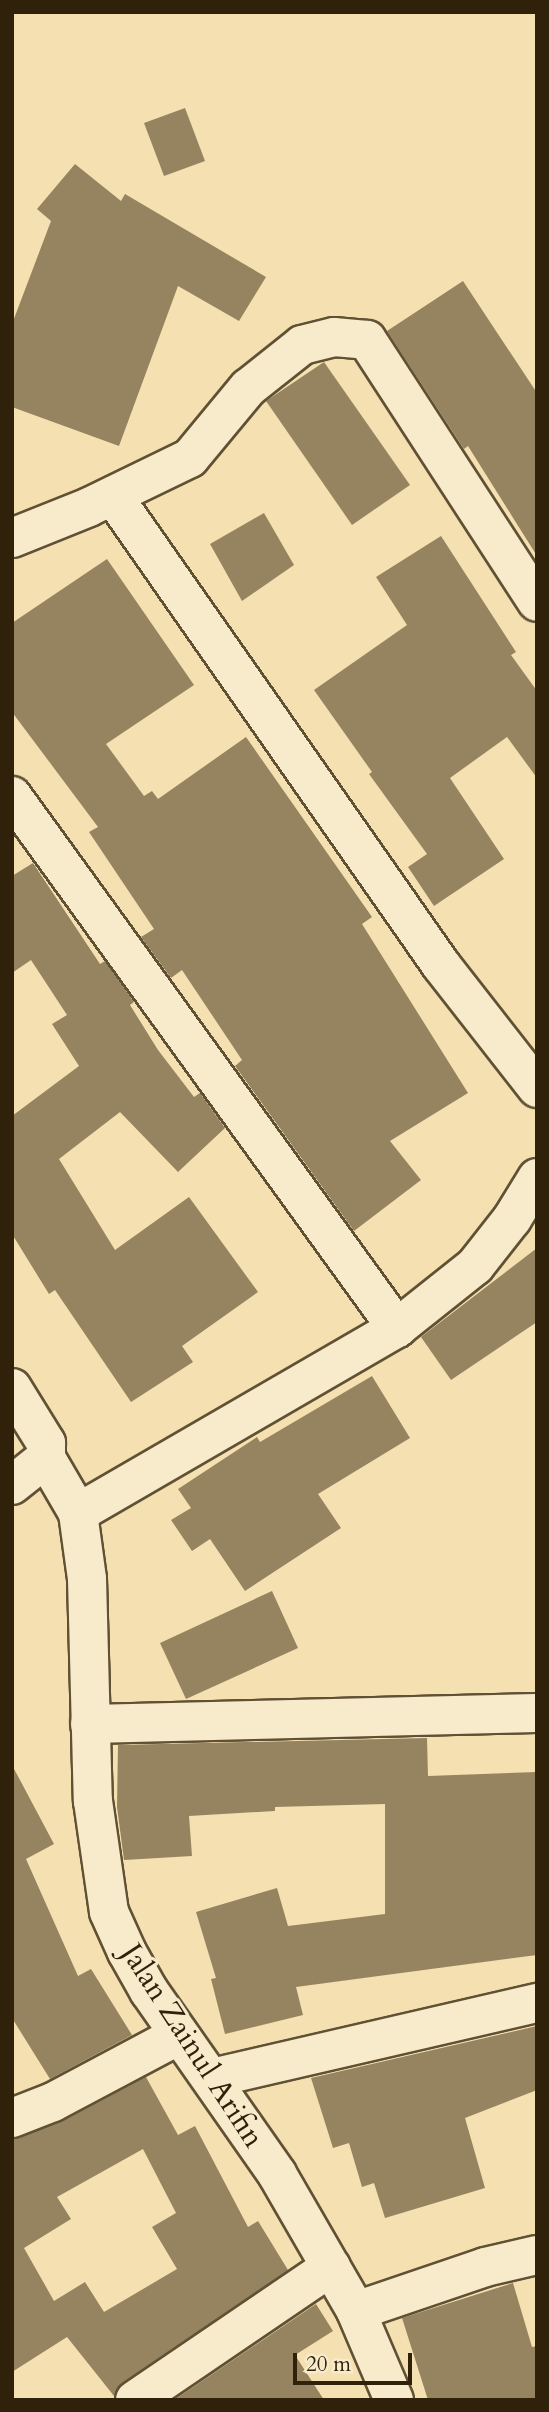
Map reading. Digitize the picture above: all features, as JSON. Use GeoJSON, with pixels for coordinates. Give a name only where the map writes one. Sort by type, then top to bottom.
{"type":"FeatureCollection","features":[{"type":"Feature","properties":{"kind":"street"},"geometry":{"type":"LineString","coordinates":[[12,538],[113,496],[190,458],[248,388],[302,345],[334,337],[367,340],[537,603]]}},
{"type":"Feature","properties":{"kind":"street"},"geometry":{"type":"LineString","coordinates":[[113,496],[441,965],[537,1088]]}},
{"type":"Feature","properties":{"kind":"street"},"geometry":{"type":"LineString","coordinates":[[12,796],[397,1328]]}},
{"type":"Feature","properties":{"kind":"street"},"geometry":{"type":"LineString","coordinates":[[78,1513],[397,1328],[475,1266],[512,1219],[537,1178]]}},
{"type":"Feature","properties":{"kind":"street","name":"Jalan Zainul Arifin"},"geometry":{"type":"LineString","coordinates":[[12,1388],[46,1443],[46,1458],[78,1513],[87,1579],[93,1801],[109,1912],[127,1952],[179,2035],[212,2078],[277,2174],[356,2311],[394,2400]]}},
{"type":"Feature","properties":{"kind":"street"},"geometry":{"type":"LineString","coordinates":[[12,1485],[46,1458]]}},
{"type":"Feature","properties":{"kind":"street"},"geometry":{"type":"LineString","coordinates":[[90,1724],[537,1713]]}},
{"type":"Feature","properties":{"kind":"street"},"geometry":{"type":"LineString","coordinates":[[212,2078],[537,2003]]}},
{"type":"Feature","properties":{"kind":"street"},"geometry":{"type":"LineString","coordinates":[[12,2118],[53,2102],[179,2035]]}},
{"type":"Feature","properties":{"kind":"street"},"geometry":{"type":"LineString","coordinates":[[356,2311],[485,2267],[537,2255]]}},
{"type":"Feature","properties":{"kind":"street"},"geometry":{"type":"LineString","coordinates":[[135,2400],[331,2267]]}},
{"type":"Feature","properties":{"kind":"building"},"geometry":{"type":"Polygon","coordinates":[[[185,108],[205,161],[164,176],[144,123],[185,108]]]}},
{"type":"Feature","properties":{"kind":"building"},"geometry":{"type":"Polygon","coordinates":[[[75,164],[121,201],[125,194],[266,277],[239,321],[178,286],[119,446],[12,407],[12,324],[51,221],[37,209],[75,164]]]}},
{"type":"Feature","properties":{"kind":"building"},"geometry":{"type":"Polygon","coordinates":[[[463,281],[537,393],[537,556],[468,446],[464,449],[387,331],[463,281]]]}},
{"type":"Feature","properties":{"kind":"building"},"geometry":{"type":"Polygon","coordinates":[[[324,362],[410,485],[352,525],[266,401],[324,362]]]}},
{"type":"Feature","properties":{"kind":"building"},"geometry":{"type":"Polygon","coordinates":[[[264,513],[294,565],[242,601],[210,544],[264,513]]]}},
{"type":"Feature","properties":{"kind":"building"},"geometry":{"type":"Polygon","coordinates":[[[441,536],[516,652],[511,655],[537,691],[537,778],[507,737],[450,778],[504,859],[434,906],[408,867],[427,854],[369,774],[372,772],[314,690],[407,625],[376,577],[441,536]]]}},
{"type":"Feature","properties":{"kind":"building"},"geometry":{"type":"Polygon","coordinates":[[[107,559],[194,685],[106,744],[144,796],[152,791],[158,799],[246,737],[372,917],[362,924],[468,1093],[390,1141],[421,1180],[354,1231],[235,1066],[242,1060],[182,970],[171,978],[141,937],[154,929],[89,832],[98,827],[12,712],[12,623],[107,559]]]}},
{"type":"Feature","properties":{"kind":"building"},"geometry":{"type":"Polygon","coordinates":[[[33,863],[100,964],[105,961],[134,1002],[130,1005],[158,1050],[194,1097],[200,1093],[225,1128],[178,1172],[120,1112],[59,1159],[115,1250],[189,1197],[258,1292],[182,1346],[193,1362],[131,1402],[55,1290],[49,1294],[12,1234],[12,1116],[79,1066],[52,1024],[67,1015],[31,960],[12,973],[12,876],[33,863]]]}},
{"type":"Feature","properties":{"kind":"building"},"geometry":{"type":"Polygon","coordinates":[[[537,1248],[537,1322],[451,1380],[421,1337],[537,1248]]]}},
{"type":"Feature","properties":{"kind":"building"},"geometry":{"type":"Polygon","coordinates":[[[372,1376],[410,1438],[318,1494],[341,1528],[245,1591],[210,1539],[192,1551],[171,1520],[191,1508],[178,1489],[257,1437],[260,1442],[372,1376]]]}},
{"type":"Feature","properties":{"kind":"building"},"geometry":{"type":"Polygon","coordinates":[[[272,1591],[298,1648],[186,1699],[160,1643],[272,1591]]]}},
{"type":"Feature","properties":{"kind":"building"},"geometry":{"type":"Polygon","coordinates":[[[427,1738],[428,1776],[537,1772],[537,1955],[296,1987],[303,2015],[225,2034],[211,1979],[216,1978],[196,1912],[277,1888],[288,1926],[385,1914],[385,1804],[275,1807],[275,1811],[189,1816],[192,1856],[124,1860],[117,1807],[118,1745],[427,1738]]]}},
{"type":"Feature","properties":{"kind":"building"},"geometry":{"type":"Polygon","coordinates":[[[12,1765],[54,1844],[26,1859],[78,1976],[91,1969],[132,2035],[50,2079],[12,2018],[12,1765]]]}},
{"type":"Feature","properties":{"kind":"building"},"geometry":{"type":"Polygon","coordinates":[[[537,2026],[537,2090],[465,2118],[485,2188],[385,2218],[374,2183],[362,2187],[349,2143],[333,2148],[311,2078],[537,2026]]]}},
{"type":"Feature","properties":{"kind":"building"},"geometry":{"type":"Polygon","coordinates":[[[146,2077],[178,2135],[195,2126],[248,2227],[258,2221],[288,2270],[123,2382],[114,2396],[67,2337],[12,2372],[12,2139],[63,2121],[146,2077]],[[143,2149],[57,2197],[71,2219],[24,2248],[54,2301],[85,2282],[104,2312],[177,2269],[152,2227],[176,2213],[143,2149]]]}},
{"type":"Feature","properties":{"kind":"building"},"geometry":{"type":"Polygon","coordinates":[[[513,2283],[532,2347],[537,2346],[537,2400],[428,2400],[402,2318],[513,2283]]]}},
{"type":"Feature","properties":{"kind":"building"},"geometry":{"type":"Polygon","coordinates":[[[316,2304],[333,2331],[295,2355],[324,2400],[174,2400],[316,2304]]]}}]}
